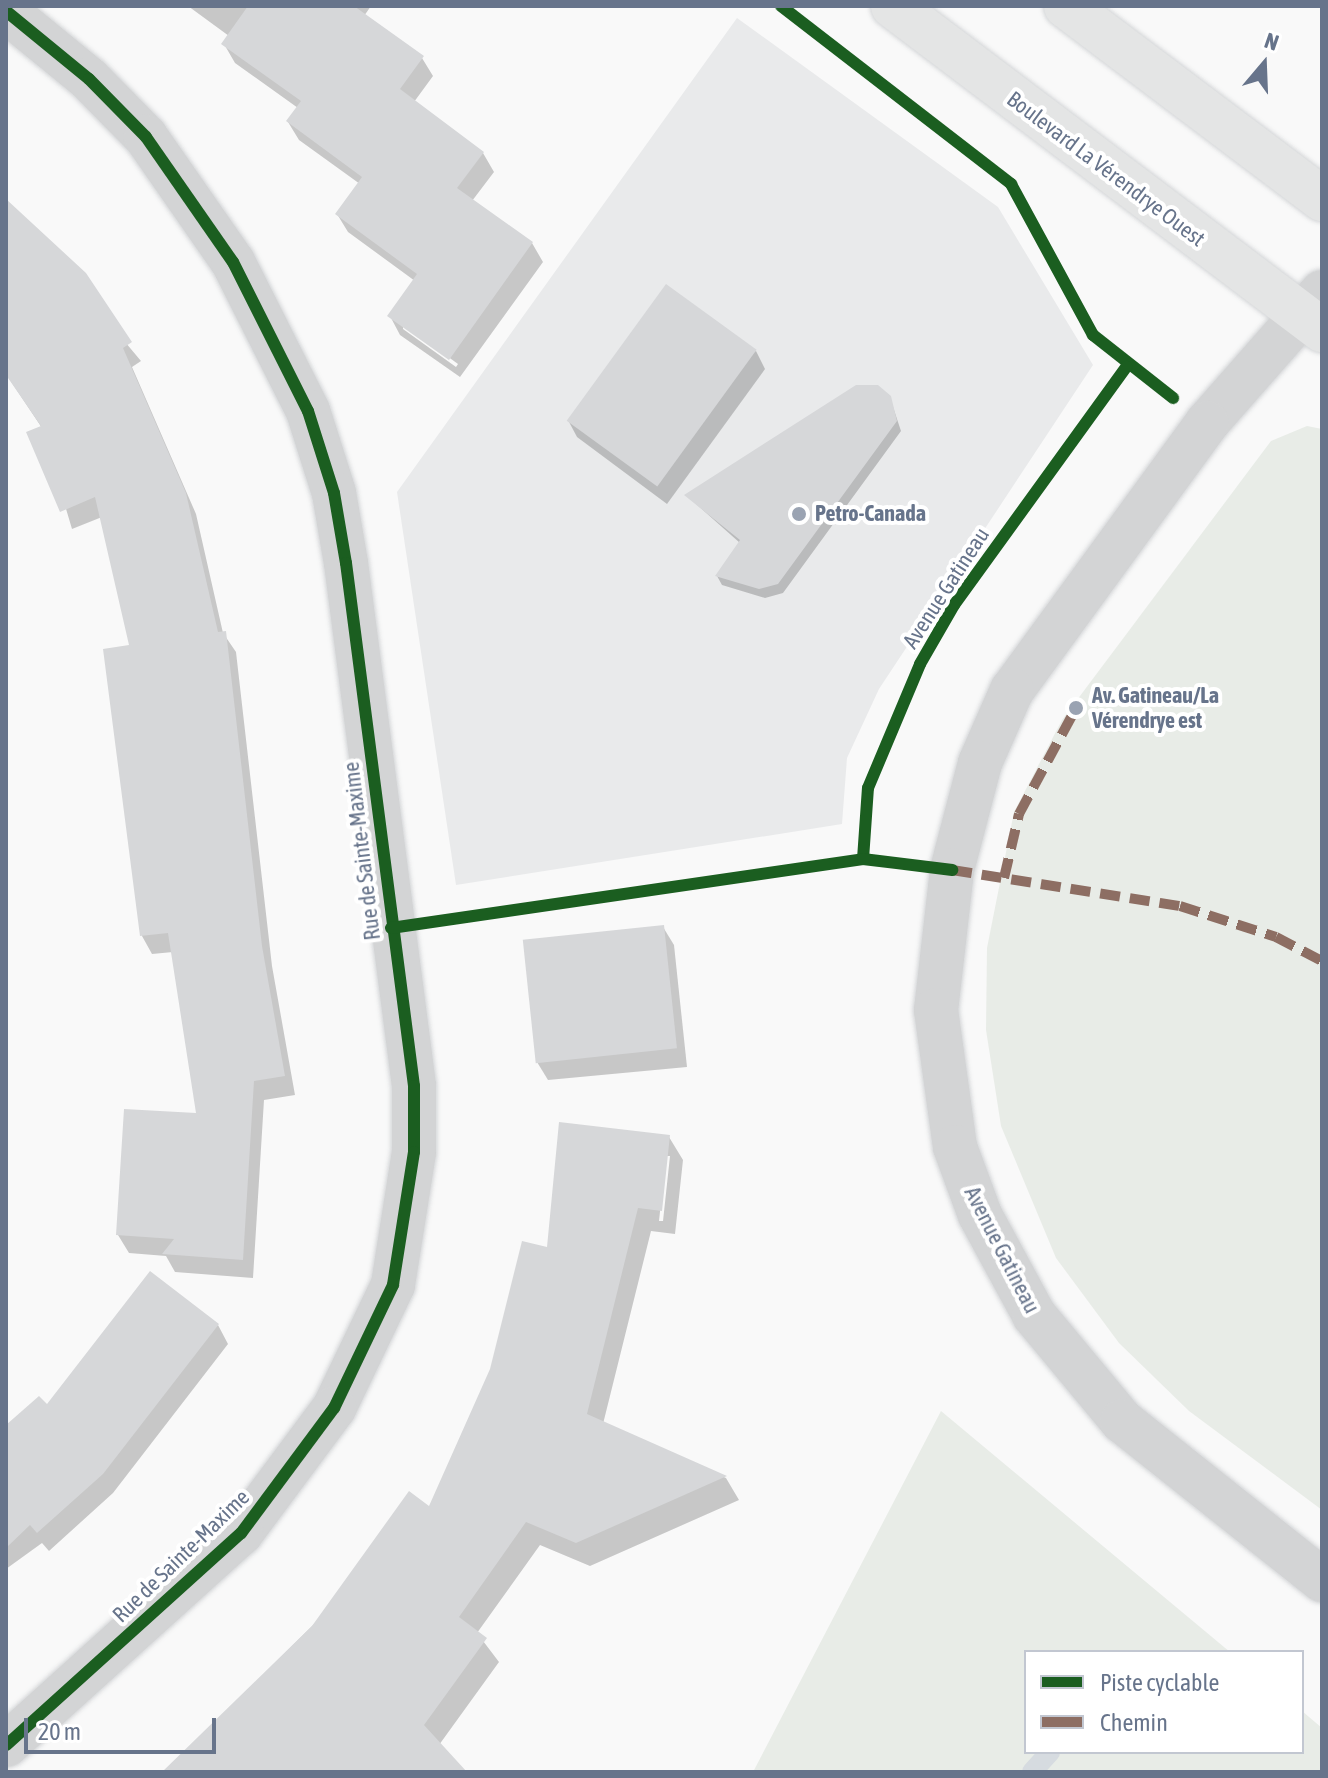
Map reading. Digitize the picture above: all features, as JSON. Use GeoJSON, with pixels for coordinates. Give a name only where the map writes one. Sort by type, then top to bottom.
{"type":"FeatureCollection","features":[{"type":"Feature","properties":{"kind":"main road","name":"Boulevard La Vérendrye Ouest"},"geometry":{"type":"LineString","coordinates":[[893,6],[1315,312]]}},
{"type":"Feature","properties":{"kind":"main road"},"geometry":{"type":"LineString","coordinates":[[1066,6],[1322,199]]}},
{"type":"Feature","properties":{"kind":"street","name":"Rue de Sainte-Maxime"},"geometry":{"type":"LineString","coordinates":[[6,11],[89,79],[155,150],[233,262],[308,411],[334,493],[346,563],[414,1099],[393,1285],[334,1408],[241,1533],[6,1745]]}},
{"type":"Feature","properties":{"kind":"street","name":"Avenue Gatineau"},"geometry":{"type":"LineString","coordinates":[[1315,312],[1190,445],[1012,690],[980,763],[952,870],[936,1010],[955,1147],[980,1215],[1034,1315],[1122,1421],[1322,1580]]}},
{"type":"Feature","properties":{"kind":"shaded area"},"geometry":{"type":"Polygon","coordinates":[[[737,18],[998,207],[1093,365],[879,689],[847,758],[842,824],[456,885],[397,492],[737,18]]]}},
{"type":"Feature","properties":{"kind":"shaded area"},"geometry":{"type":"Polygon","coordinates":[[[1307,426],[1322,429],[1322,1510],[1189,1411],[1119,1343],[1056,1258],[1001,1126],[986,1030],[987,948],[1014,812],[1062,720],[1271,441],[1307,426]]]}},
{"type":"Feature","properties":{"kind":"shaded area"},"geometry":{"type":"Polygon","coordinates":[[[941,1411],[1228,1650],[1024,1650],[1024,1754],[1304,1754],[1304,1713],[1322,1728],[1322,1772],[753,1772],[941,1411]]]}},
{"type":"Feature","properties":{"kind":"building"},"geometry":{"type":"Polygon","coordinates":[[[248,6],[354,6],[424,56],[400,89],[484,152],[457,188],[533,242],[449,360],[387,316],[417,274],[335,214],[362,177],[286,121],[301,101],[221,44],[248,6]]]}},
{"type":"Feature","properties":{"kind":"building"},"geometry":{"type":"Polygon","coordinates":[[[6,199],[86,273],[132,342],[123,348],[186,493],[218,632],[226,631],[262,946],[285,1076],[254,1081],[243,1260],[162,1254],[174,1239],[116,1235],[124,1109],[196,1113],[168,933],[140,936],[103,649],[129,645],[95,497],[60,512],[26,432],[41,426],[6,375],[6,199]]]}},
{"type":"Feature","properties":{"kind":"building"},"geometry":{"type":"Polygon","coordinates":[[[666,284],[757,350],[657,487],[567,421],[666,284]]]}},
{"type":"Feature","properties":{"kind":"building"},"geometry":{"type":"Polygon","coordinates":[[[856,385],[878,385],[891,396],[897,421],[778,584],[759,589],[715,576],[740,540],[684,495],[856,385]]]}},
{"type":"Feature","properties":{"kind":"building"},"geometry":{"type":"Polygon","coordinates":[[[664,925],[677,1048],[536,1063],[523,940],[664,925]]]}},
{"type":"Feature","properties":{"kind":"building"},"geometry":{"type":"Polygon","coordinates":[[[559,1122],[670,1135],[662,1211],[638,1208],[587,1414],[727,1476],[576,1543],[526,1522],[459,1617],[487,1638],[424,1725],[467,1772],[162,1772],[312,1626],[409,1491],[429,1506],[490,1369],[522,1241],[547,1247],[559,1122]]]}},
{"type":"Feature","properties":{"kind":"building"},"geometry":{"type":"Polygon","coordinates":[[[150,1271],[219,1324],[103,1474],[37,1533],[30,1525],[6,1548],[6,1425],[39,1396],[47,1404],[150,1271]]]}},
{"type":"Feature","properties":{"kind":"waterway"},"geometry":{"type":"LineString","coordinates":[[1032,1772],[1048,1754]]}},
{"type":"Feature","properties":{"kind":"marked path"},"geometry":{"type":"LineString","coordinates":[[1004,878],[1019,814],[1076,708]]}},
{"type":"Feature","properties":{"kind":"marked path"},"geometry":{"type":"LineString","coordinates":[[952,870],[1180,906],[1276,937],[1322,961]]}},
{"type":"Feature","properties":{"kind":"cycle path"},"geometry":{"type":"LineString","coordinates":[[781,6],[1011,184],[1093,335],[1173,398]]}},
{"type":"Feature","properties":{"kind":"cycle path"},"geometry":{"type":"LineString","coordinates":[[6,11],[89,79],[146,137],[233,262],[308,411],[334,493],[346,563],[414,1086],[414,1152],[393,1285],[334,1408],[241,1533],[6,1745]]}},
{"type":"Feature","properties":{"kind":"cycle path"},"geometry":{"type":"LineString","coordinates":[[863,859],[868,788],[920,664],[954,605],[1126,367]]}},
{"type":"Feature","properties":{"kind":"cycle path"},"geometry":{"type":"LineString","coordinates":[[391,928],[863,859],[952,870]]}},
{"type":"Feature","properties":{"kind":"place","name":"Petro-Canada"},"geometry":{"type":"Point","coordinates":[799,514]}},
{"type":"Feature","properties":{"kind":"place","name":"Av. Gatineau/La Vérendrye est"},"geometry":{"type":"Point","coordinates":[1076,708]}}]}
